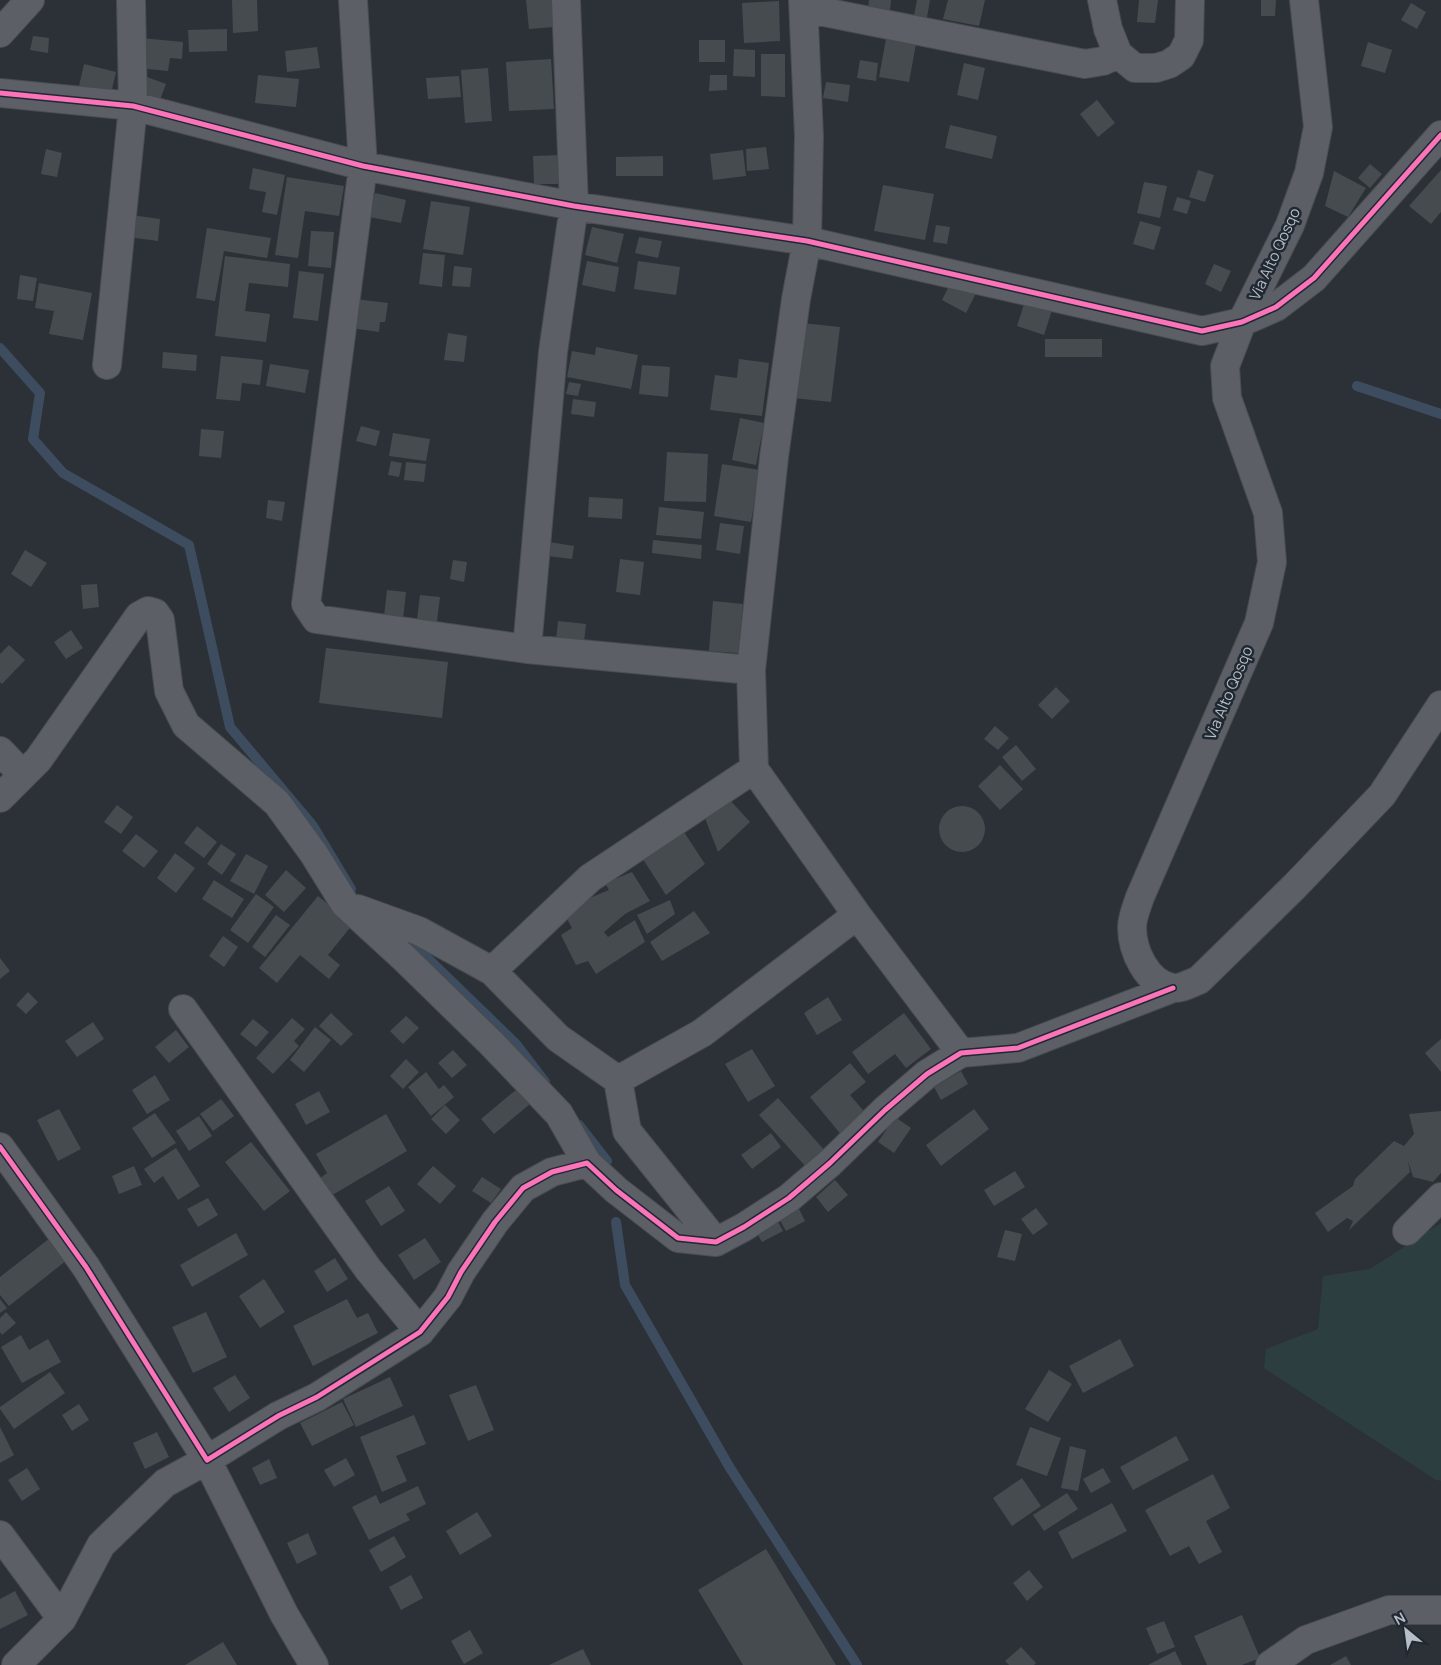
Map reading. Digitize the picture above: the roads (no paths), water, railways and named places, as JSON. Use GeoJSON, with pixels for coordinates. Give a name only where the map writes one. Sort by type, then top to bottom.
{"type":"FeatureCollection","features":[{"type":"Feature","properties":{"kind":"street"},"geometry":{"type":"LineString","coordinates":[[0,33],[30,0]]}},
{"type":"Feature","properties":{"kind":"street"},"geometry":{"type":"LineString","coordinates":[[107,365],[133,106],[131,0]]}},
{"type":"Feature","properties":{"kind":"street"},"geometry":{"type":"LineString","coordinates":[[353,0],[363,166],[306,604],[316,619],[526,649],[751,670]]}},
{"type":"Feature","properties":{"kind":"street"},"geometry":{"type":"LineString","coordinates":[[526,649],[553,352],[574,206],[566,0]]}},
{"type":"Feature","properties":{"kind":"street"},"geometry":{"type":"LineString","coordinates":[[1102,0],[1108,30],[1118,54],[1135,68],[1156,68],[1169,64],[1181,56],[1189,40],[1190,0]]}},
{"type":"Feature","properties":{"kind":"street","name":"Via Alto Qosqo"},"geometry":{"type":"LineString","coordinates":[[1173,988],[1156,981],[1146,971],[1138,956],[1132,926],[1140,897],[1259,623],[1272,562],[1268,513],[1227,398],[1225,366],[1242,322],[1290,225],[1309,173],[1318,127],[1304,0]]}},
{"type":"Feature","properties":{"kind":"street"},"geometry":{"type":"LineString","coordinates":[[961,1053],[857,915],[754,769],[751,670],[774,457],[796,299],[807,241],[809,136],[804,4],[1084,64],[1103,61],[1118,54]]}},
{"type":"Feature","properties":{"kind":"street"},"geometry":{"type":"LineString","coordinates":[[0,92],[133,106],[363,166],[574,206],[807,241],[1202,331],[1242,322],[1276,307],[1314,278],[1441,135]]}},
{"type":"Feature","properties":{"kind":"street"},"geometry":{"type":"LineString","coordinates":[[0,798],[38,760],[139,616],[148,611],[155,613],[160,620],[169,691],[186,725],[277,803],[314,854],[345,904],[406,959],[491,1043],[545,1100],[558,1114],[587,1164],[616,1190],[678,1238],[716,1242],[744,1227],[789,1198],[927,1074],[961,1053],[1018,1048],[1198,980],[1295,886],[1382,795],[1441,705]]}},
{"type":"Feature","properties":{"kind":"street"},"geometry":{"type":"LineString","coordinates":[[0,751],[23,776]]}},
{"type":"Feature","properties":{"kind":"street"},"geometry":{"type":"LineString","coordinates":[[492,971],[590,878],[754,769]]}},
{"type":"Feature","properties":{"kind":"street"},"geometry":{"type":"LineString","coordinates":[[345,904],[418,931],[492,971],[558,1038],[618,1080],[627,1131],[716,1242]]}},
{"type":"Feature","properties":{"kind":"street"},"geometry":{"type":"LineString","coordinates":[[618,1080],[702,1033],[857,915]]}},
{"type":"Feature","properties":{"kind":"street"},"geometry":{"type":"LineString","coordinates":[[183,1009],[368,1269],[420,1332]]}},
{"type":"Feature","properties":{"kind":"street"},"geometry":{"type":"LineString","coordinates":[[0,1147],[86,1267],[207,1460],[284,1614],[314,1665]]}},
{"type":"Feature","properties":{"kind":"street"},"geometry":{"type":"LineString","coordinates":[[16,1665],[62,1619],[101,1545],[165,1483],[207,1460],[278,1416],[317,1397],[420,1332],[448,1296],[461,1272],[495,1222],[523,1188],[552,1172],[587,1164]]}},
{"type":"Feature","properties":{"kind":"street"},"geometry":{"type":"LineString","coordinates":[[1407,1231],[1441,1196]]}},
{"type":"Feature","properties":{"kind":"street"},"geometry":{"type":"LineString","coordinates":[[0,1535],[62,1619]]}},
{"type":"Feature","properties":{"kind":"street"},"geometry":{"type":"LineString","coordinates":[[1270,1665],[1306,1640],[1389,1610],[1441,1610]]}},
{"type":"Feature","properties":{"kind":"waterway"},"geometry":{"type":"LineString","coordinates":[[0,348],[40,393],[33,439],[63,473],[189,545],[230,727],[313,826],[351,889]]}},
{"type":"Feature","properties":{"kind":"waterway"},"geometry":{"type":"LineString","coordinates":[[1357,386],[1441,414]]}},
{"type":"Feature","properties":{"kind":"waterway"},"geometry":{"type":"LineString","coordinates":[[413,944],[516,1044],[545,1082]]}},
{"type":"Feature","properties":{"kind":"waterway"},"geometry":{"type":"LineString","coordinates":[[579,1125],[607,1161]]}},
{"type":"Feature","properties":{"kind":"waterway"},"geometry":{"type":"LineString","coordinates":[[616,1222],[625,1285],[730,1468],[857,1665]]}}]}
